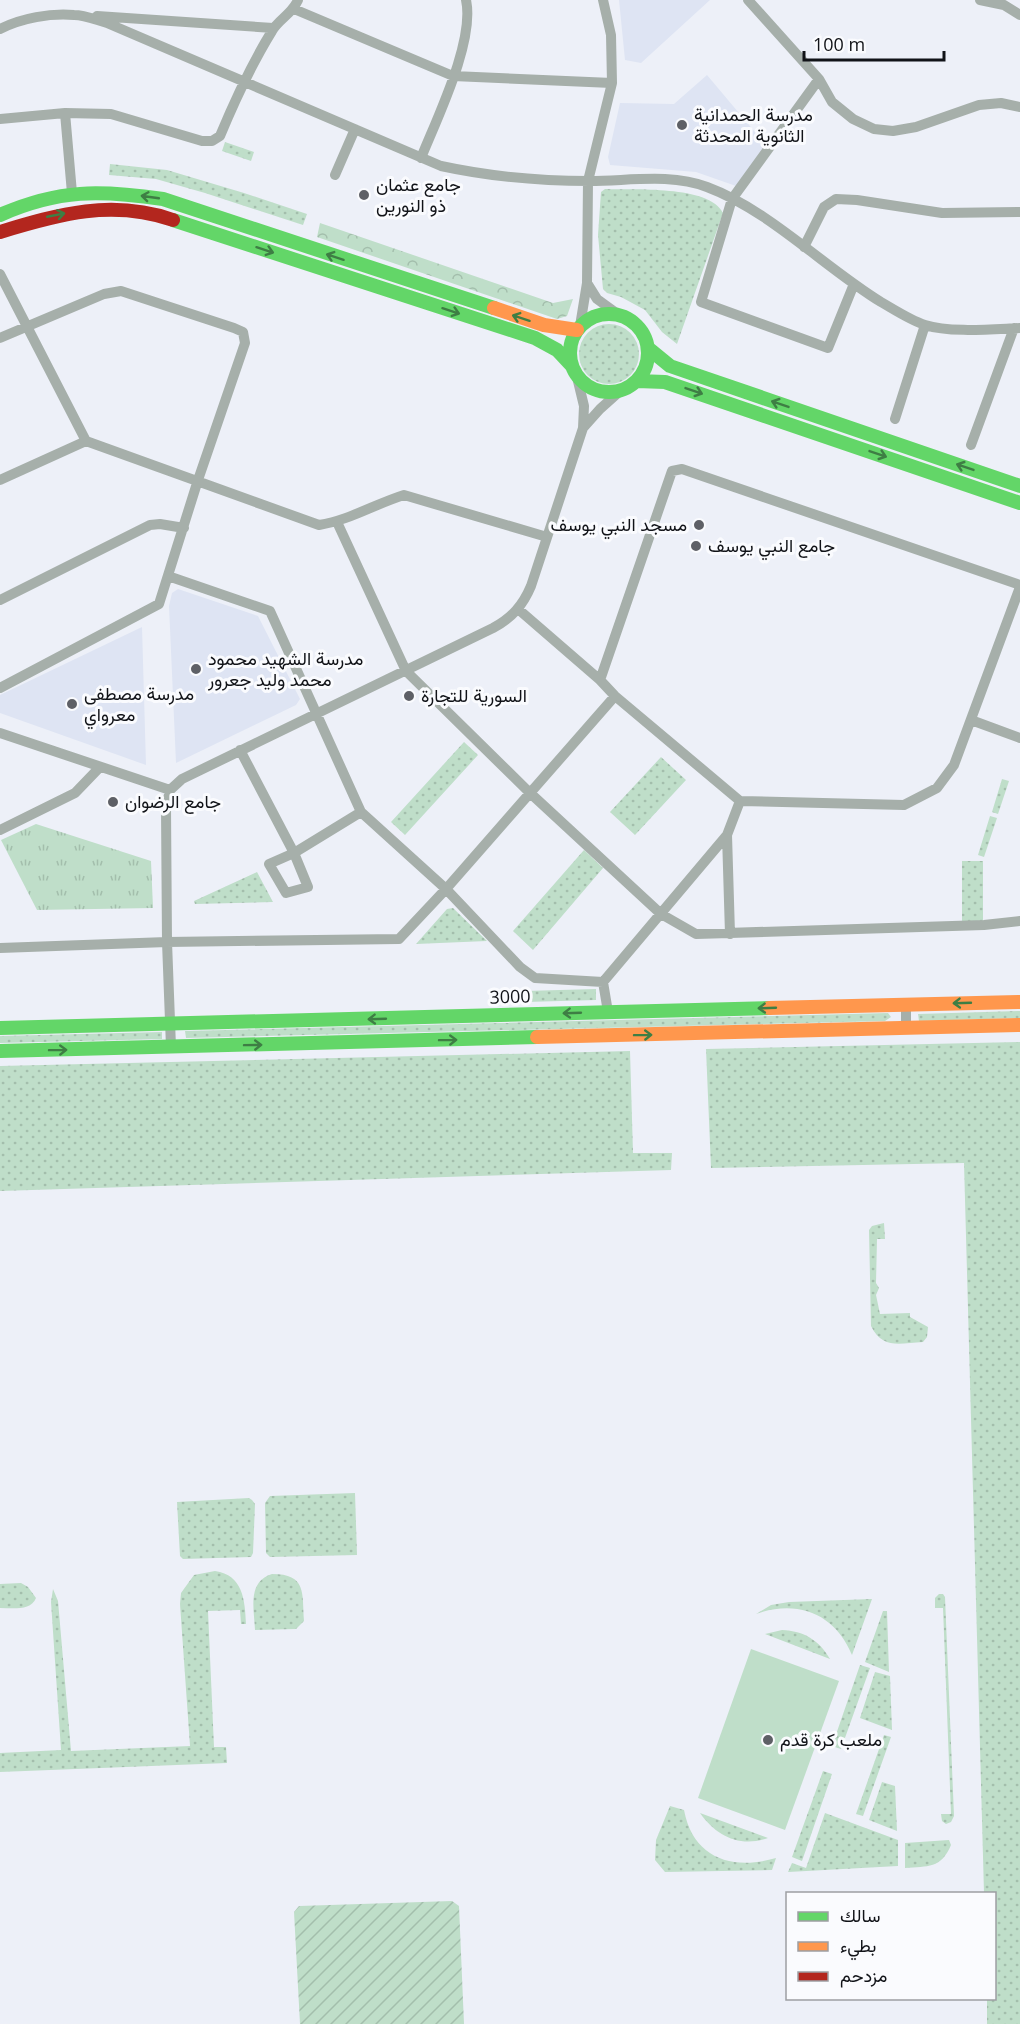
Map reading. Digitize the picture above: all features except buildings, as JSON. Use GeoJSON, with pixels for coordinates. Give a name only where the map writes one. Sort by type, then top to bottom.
{"type":"FeatureCollection","features":[{"type":"Feature","properties":{"kind":"street"},"geometry":{"type":"LineString","coordinates":[[421,158],[453,76],[468,26],[466,0]]}},
{"type":"Feature","properties":{"kind":"street"},"geometry":{"type":"LineString","coordinates":[[171,1047],[167,942],[166,802],[170,790],[182,778],[501,624],[518,609],[528,594],[583,428],[584,406],[574,372],[570,347],[579,328],[587,283],[588,181],[612,83],[611,35],[603,0]]}},
{"type":"Feature","properties":{"kind":"street"},"geometry":{"type":"LineString","coordinates":[[748,0],[819,80],[832,102],[853,118],[874,129],[892,131],[916,127],[979,105],[1001,103],[1020,108]]}},
{"type":"Feature","properties":{"kind":"street"},"geometry":{"type":"LineString","coordinates":[[980,0],[1004,5],[1020,15]]}},
{"type":"Feature","properties":{"kind":"street"},"geometry":{"type":"LineString","coordinates":[[0,119],[65,113],[111,114],[202,141],[212,141],[220,136],[243,82],[273,28],[296,5],[453,76],[612,83]]}},
{"type":"Feature","properties":{"kind":"street"},"geometry":{"type":"LineString","coordinates":[[0,29],[44,16],[76,15],[273,28]]}},
{"type":"Feature","properties":{"kind":"street"},"geometry":{"type":"LineString","coordinates":[[76,15],[106,23],[441,166],[476,173],[588,181],[678,180],[707,187],[743,204],[854,284],[895,310],[925,325],[944,328],[1017,328],[971,445]]}},
{"type":"Feature","properties":{"kind":"street"},"geometry":{"type":"LineString","coordinates":[[819,80],[732,199],[701,302],[828,348],[854,284]]}},
{"type":"Feature","properties":{"kind":"street"},"geometry":{"type":"LineString","coordinates":[[65,113],[72,194]]}},
{"type":"Feature","properties":{"kind":"street"},"geometry":{"type":"LineString","coordinates":[[335,175],[355,129]]}},
{"type":"Feature","properties":{"kind":"street"},"geometry":{"type":"LineString","coordinates":[[0,215],[14,209],[72,194],[124,194],[163,199],[544,325],[579,328],[598,315],[619,315]]}},
{"type":"Feature","properties":{"kind":"street"},"geometry":{"type":"LineString","coordinates":[[804,247],[824,207],[836,199],[942,213],[1020,212]]}},
{"type":"Feature","properties":{"kind":"street"},"geometry":{"type":"LineString","coordinates":[[0,232],[52,216],[83,210],[125,210],[156,214],[535,338],[556,350],[586,386],[596,391],[619,392]]}},
{"type":"Feature","properties":{"kind":"street"},"geometry":{"type":"LineString","coordinates":[[241,242],[245,227]]}},
{"type":"Feature","properties":{"kind":"street"},"geometry":{"type":"LineString","coordinates":[[0,274],[86,441],[320,525],[337,522],[404,495],[548,537]]}},
{"type":"Feature","properties":{"kind":"street"},"geometry":{"type":"LineString","coordinates":[[583,428],[619,392],[637,381],[644,372],[648,360],[645,337],[639,327],[597,299],[587,283]]}},
{"type":"Feature","properties":{"kind":"street"},"geometry":{"type":"LineString","coordinates":[[0,338],[104,294],[121,291],[190,312],[243,332],[245,343],[159,604],[1,684]]}},
{"type":"Feature","properties":{"kind":"street"},"geometry":{"type":"LineString","coordinates":[[895,419],[925,325]]}},
{"type":"Feature","properties":{"kind":"street"},"geometry":{"type":"LineString","coordinates":[[648,348],[670,366],[1020,486]]}},
{"type":"Feature","properties":{"kind":"street"},"geometry":{"type":"LineString","coordinates":[[637,381],[665,382],[1020,503]]}},
{"type":"Feature","properties":{"kind":"street"},"geometry":{"type":"LineString","coordinates":[[0,480],[86,441]]}},
{"type":"Feature","properties":{"kind":"street"},"geometry":{"type":"LineString","coordinates":[[518,609],[600,680],[615,696],[740,801],[904,805],[937,788],[954,765],[1020,586],[682,469],[672,471],[600,680]]}},
{"type":"Feature","properties":{"kind":"street"},"geometry":{"type":"LineString","coordinates":[[337,522],[406,671],[530,792],[661,914],[696,934],[996,925],[1020,921]]}},
{"type":"Feature","properties":{"kind":"street"},"geometry":{"type":"LineString","coordinates":[[0,600],[150,525],[160,524],[183,528]]}},
{"type":"Feature","properties":{"kind":"street"},"geometry":{"type":"LineString","coordinates":[[168,576],[270,611],[361,812],[446,889],[520,967],[535,978],[603,982]]}},
{"type":"Feature","properties":{"kind":"street"},"geometry":{"type":"LineString","coordinates":[[0,948],[167,942],[399,939],[446,889],[615,696]]}},
{"type":"Feature","properties":{"kind":"street"},"geometry":{"type":"LineString","coordinates":[[971,720],[1020,738]]}},
{"type":"Feature","properties":{"kind":"street"},"geometry":{"type":"LineString","coordinates":[[0,733],[170,790]]}},
{"type":"Feature","properties":{"kind":"street"},"geometry":{"type":"LineString","coordinates":[[240,750],[294,852],[361,812]]}},
{"type":"Feature","properties":{"kind":"street"},"geometry":{"type":"LineString","coordinates":[[0,830],[75,793],[100,767]]}},
{"type":"Feature","properties":{"kind":"street"},"geometry":{"type":"LineString","coordinates":[[608,1012],[603,982],[727,835],[740,801]]}},
{"type":"Feature","properties":{"kind":"street"},"geometry":{"type":"LineString","coordinates":[[727,835],[730,934]]}},
{"type":"Feature","properties":{"kind":"street","name":"3000"},"geometry":{"type":"LineString","coordinates":[[0,1028],[1020,1002]]}},
{"type":"Feature","properties":{"kind":"street"},"geometry":{"type":"LineString","coordinates":[[906,1005],[906,1028]]}},
{"type":"Feature","properties":{"kind":"street"},"geometry":{"type":"LineString","coordinates":[[0,1051],[1020,1025]]}},
{"type":"Feature","properties":{"kind":"shaded area"},"geometry":{"type":"Polygon","coordinates":[[[619,0],[710,0],[641,63],[625,60],[619,0]]]}},
{"type":"Feature","properties":{"kind":"shaded area","name":"مدرسة الحمدانية الثانوية المحدثة"},"geometry":{"type":"Polygon","coordinates":[[[707,75],[766,145],[736,186],[696,172],[610,165],[608,157],[620,103],[674,104],[707,75]]]}},
{"type":"Feature","properties":{"kind":"shaded area"},"geometry":{"type":"Polygon","coordinates":[[[178,589],[258,616],[300,699],[296,705],[176,763],[169,606],[172,593],[178,589]]]}},
{"type":"Feature","properties":{"kind":"shaded area","name":"مدرسة مصطفى معرواي"},"geometry":{"type":"Polygon","coordinates":[[[142,627],[146,765],[0,713],[0,695],[142,627]]]}},
{"type":"Feature","properties":{"kind":"green space"},"geometry":{"type":"Polygon","coordinates":[[[225,142],[254,152],[251,161],[222,151],[225,142]]]}},
{"type":"Feature","properties":{"kind":"green space"},"geometry":{"type":"Polygon","coordinates":[[[110,164],[167,170],[307,214],[303,225],[156,179],[109,175],[110,164]]]}},
{"type":"Feature","properties":{"kind":"green space"},"geometry":{"type":"Polygon","coordinates":[[[605,189],[687,193],[715,204],[723,213],[677,344],[662,332],[645,310],[603,289],[598,235],[601,192],[605,189]]]}},
{"type":"Feature","properties":{"kind":"green space"},"geometry":{"type":"Polygon","coordinates":[[[320,223],[553,303],[573,299],[567,316],[557,319],[317,237],[320,223]]]}},
{"type":"Feature","properties":{"kind":"green space"},"geometry":{"type":"Polygon","coordinates":[[[609,324],[630,333],[639,354],[630,375],[609,384],[588,375],[579,354],[588,333],[609,324]]]}},
{"type":"Feature","properties":{"kind":"green space"},"geometry":{"type":"Polygon","coordinates":[[[464,742],[478,755],[405,835],[391,822],[464,742]]]}},
{"type":"Feature","properties":{"kind":"green space"},"geometry":{"type":"Polygon","coordinates":[[[661,757],[686,780],[635,835],[610,812],[661,757]]]}},
{"type":"Feature","properties":{"kind":"green space"},"geometry":{"type":"Polygon","coordinates":[[[1002,779],[1009,781],[998,814],[992,812],[1002,779]]]}},
{"type":"Feature","properties":{"kind":"green space"},"geometry":{"type":"Polygon","coordinates":[[[990,816],[997,818],[984,857],[978,855],[990,816]]]}},
{"type":"Feature","properties":{"kind":"green space"},"geometry":{"type":"Polygon","coordinates":[[[36,824],[151,861],[153,908],[37,910],[1,840],[36,824]]]}},
{"type":"Feature","properties":{"kind":"green space"},"geometry":{"type":"Polygon","coordinates":[[[584,850],[603,868],[533,950],[513,931],[584,850]]]}},
{"type":"Feature","properties":{"kind":"green space"},"geometry":{"type":"Polygon","coordinates":[[[962,861],[983,861],[983,923],[962,923],[962,861]]]}},
{"type":"Feature","properties":{"kind":"green space"},"geometry":{"type":"Polygon","coordinates":[[[257,872],[273,902],[195,904],[194,901],[257,872]]]}},
{"type":"Feature","properties":{"kind":"green space"},"geometry":{"type":"Polygon","coordinates":[[[453,908],[487,941],[416,944],[447,909],[453,908]]]}},
{"type":"Feature","properties":{"kind":"green space"},"geometry":{"type":"Polygon","coordinates":[[[596,989],[596,1000],[525,1002],[524,991],[596,989]]]}},
{"type":"Feature","properties":{"kind":"green space"},"geometry":{"type":"Polygon","coordinates":[[[1020,1011],[1020,1018],[919,1021],[918,1014],[1020,1011]]]}},
{"type":"Feature","properties":{"kind":"green space"},"geometry":{"type":"Polygon","coordinates":[[[888,1013],[891,1017],[885,1021],[186,1038],[185,1031],[888,1013]]]}},
{"type":"Feature","properties":{"kind":"green space"},"geometry":{"type":"Polygon","coordinates":[[[162,1032],[162,1039],[0,1043],[0,1036],[162,1032]]]}},
{"type":"Feature","properties":{"kind":"green space"},"geometry":{"type":"Polygon","coordinates":[[[1020,1042],[1020,2024],[987,2024],[987,2000],[996,2000],[996,1892],[984,1892],[964,1163],[711,1168],[706,1049],[1020,1042]]]}},
{"type":"Feature","properties":{"kind":"green space"},"geometry":{"type":"Polygon","coordinates":[[[630,1051],[633,1153],[672,1153],[671,1170],[0,1191],[0,1066],[630,1051]]]}},
{"type":"Feature","properties":{"kind":"green space"},"geometry":{"type":"Polygon","coordinates":[[[884,1223],[885,1239],[877,1239],[876,1283],[879,1288],[876,1295],[880,1314],[910,1313],[910,1317],[928,1327],[927,1337],[923,1342],[900,1344],[887,1342],[876,1334],[871,1326],[869,1230],[872,1226],[884,1223]]]}},
{"type":"Feature","properties":{"kind":"green space"},"geometry":{"type":"Polygon","coordinates":[[[355,1493],[357,1555],[270,1557],[266,1553],[265,1503],[270,1496],[355,1493]]]}},
{"type":"Feature","properties":{"kind":"green space"},"geometry":{"type":"Polygon","coordinates":[[[249,1498],[255,1504],[251,1557],[183,1559],[180,1556],[177,1502],[249,1498]]]}},
{"type":"Feature","properties":{"kind":"green space"},"geometry":{"type":"Polygon","coordinates":[[[215,1571],[224,1573],[237,1583],[241,1590],[246,1615],[246,1624],[241,1624],[240,1610],[208,1611],[214,1747],[226,1747],[227,1763],[0,1772],[0,1753],[61,1750],[51,1602],[53,1589],[58,1601],[71,1751],[190,1746],[181,1593],[194,1575],[215,1571]]]}},
{"type":"Feature","properties":{"kind":"green space"},"geometry":{"type":"Polygon","coordinates":[[[272,1574],[291,1577],[300,1587],[304,1621],[296,1629],[255,1630],[253,1605],[255,1589],[264,1578],[272,1574]]]}},
{"type":"Feature","properties":{"kind":"green space"},"geometry":{"type":"Polygon","coordinates":[[[21,1583],[28,1587],[36,1598],[34,1602],[21,1608],[0,1608],[0,1584],[21,1583]]]}},
{"type":"Feature","properties":{"kind":"green space"},"geometry":{"type":"Polygon","coordinates":[[[939,1594],[945,1597],[954,1816],[951,1822],[946,1824],[942,1821],[941,1814],[951,1814],[943,1608],[935,1608],[935,1598],[939,1594]]]}},
{"type":"Feature","properties":{"kind":"green space"},"geometry":{"type":"Polygon","coordinates":[[[872,1599],[852,1655],[836,1629],[813,1613],[786,1608],[756,1614],[771,1605],[789,1602],[872,1599]]]}},
{"type":"Feature","properties":{"kind":"green space"},"geometry":{"type":"Polygon","coordinates":[[[883,1611],[887,1611],[889,1672],[865,1662],[883,1611]]]}},
{"type":"Feature","properties":{"kind":"green space"},"geometry":{"type":"Polygon","coordinates":[[[782,1630],[797,1632],[810,1638],[830,1659],[765,1634],[782,1630]]]}},
{"type":"Feature","properties":{"kind":"green space","name":"ملعب كرة قدم"},"geometry":{"type":"Polygon","coordinates":[[[751,1649],[839,1681],[785,1830],[698,1798],[751,1649]]]}},
{"type":"Feature","properties":{"kind":"green space"},"geometry":{"type":"Polygon","coordinates":[[[860,1665],[870,1668],[841,1749],[832,1746],[860,1665]]]}},
{"type":"Feature","properties":{"kind":"green space"},"geometry":{"type":"Polygon","coordinates":[[[875,1672],[890,1676],[892,1730],[860,1718],[875,1672]]]}},
{"type":"Feature","properties":{"kind":"green space"},"geometry":{"type":"Polygon","coordinates":[[[884,1735],[891,1737],[863,1816],[856,1814],[884,1735]]]}},
{"type":"Feature","properties":{"kind":"green space"},"geometry":{"type":"Polygon","coordinates":[[[823,1771],[832,1774],[802,1861],[792,1857],[823,1771]]]}},
{"type":"Feature","properties":{"kind":"green space"},"geometry":{"type":"Polygon","coordinates":[[[882,1782],[895,1786],[897,1831],[869,1820],[882,1782]]]}},
{"type":"Feature","properties":{"kind":"green space"},"geometry":{"type":"Polygon","coordinates":[[[670,1806],[684,1810],[696,1840],[705,1850],[717,1857],[744,1863],[776,1858],[772,1870],[665,1872],[655,1860],[656,1840],[670,1806]]]}},
{"type":"Feature","properties":{"kind":"green space"},"geometry":{"type":"Polygon","coordinates":[[[700,1813],[768,1838],[748,1842],[738,1841],[721,1834],[700,1813]]]}},
{"type":"Feature","properties":{"kind":"green space"},"geometry":{"type":"Polygon","coordinates":[[[825,1813],[898,1840],[898,1866],[788,1872],[792,1863],[806,1868],[825,1813]]]}},
{"type":"Feature","properties":{"kind":"green space"},"geometry":{"type":"Polygon","coordinates":[[[949,1840],[951,1845],[947,1853],[938,1862],[933,1865],[905,1868],[905,1843],[949,1840]]]}},
{"type":"Feature","properties":{"kind":"green space"},"geometry":{"type":"Polygon","coordinates":[[[452,1901],[459,1906],[464,2024],[300,2024],[294,1912],[299,1906],[452,1901]]]}},
{"type":"Feature","properties":{"kind":"traffic: fast"},"geometry":{"type":"LineString","coordinates":[[0,215],[42,200],[80,194],[119,194],[163,199],[494,308]]}},
{"type":"Feature","properties":{"kind":"traffic: fast"},"geometry":{"type":"LineString","coordinates":[[173,220],[535,338],[557,350],[572,366]]}},
{"type":"Feature","properties":{"kind":"traffic: fast"},"geometry":{"type":"LineString","coordinates":[[601,314],[617,314],[631,320],[642,331],[648,345],[648,353],[648,361],[642,375],[631,386],[617,392],[601,392],[587,386],[576,375],[570,361],[570,345],[576,331],[587,320],[601,314]]}},
{"type":"Feature","properties":{"kind":"traffic: fast"},"geometry":{"type":"LineString","coordinates":[[648,348],[670,366],[1020,486]]}},
{"type":"Feature","properties":{"kind":"traffic: fast"},"geometry":{"type":"LineString","coordinates":[[637,381],[665,382],[1020,503]]}},
{"type":"Feature","properties":{"kind":"traffic: fast"},"geometry":{"type":"LineString","coordinates":[[0,1028],[769,1008]]}},
{"type":"Feature","properties":{"kind":"traffic: fast"},"geometry":{"type":"LineString","coordinates":[[0,1051],[537,1037]]}},
{"type":"Feature","properties":{"kind":"traffic: slow"},"geometry":{"type":"LineString","coordinates":[[494,308],[544,325],[577,330]]}},
{"type":"Feature","properties":{"kind":"traffic: slow"},"geometry":{"type":"LineString","coordinates":[[769,1008],[1020,1002]]}},
{"type":"Feature","properties":{"kind":"traffic: slow"},"geometry":{"type":"LineString","coordinates":[[537,1037],[1020,1025]]}},
{"type":"Feature","properties":{"kind":"traffic: jam"},"geometry":{"type":"LineString","coordinates":[[0,232],[86,211],[129,210],[173,220]]}},
{"type":"Feature","properties":{"kind":"place","name":"مدرسة الحمدانية الثانوية المحدثة"},"geometry":{"type":"Point","coordinates":[682,125]}},
{"type":"Feature","properties":{"kind":"place","name":"جامع عثمان ذو النورين"},"geometry":{"type":"Point","coordinates":[364,195]}},
{"type":"Feature","properties":{"kind":"place","name":"مسجد النبي يوسف"},"geometry":{"type":"Point","coordinates":[699,525]}},
{"type":"Feature","properties":{"kind":"place","name":"جامع النبي يوسف"},"geometry":{"type":"Point","coordinates":[696,546]}},
{"type":"Feature","properties":{"kind":"place","name":"مدرسة الشهيد محمود محمد وليد جعرور"},"geometry":{"type":"Point","coordinates":[196,669]}},
{"type":"Feature","properties":{"kind":"place","name":"السورية للتجارة"},"geometry":{"type":"Point","coordinates":[409,696]}},
{"type":"Feature","properties":{"kind":"place","name":"مدرسة مصطفى معرواي"},"geometry":{"type":"Point","coordinates":[72,704]}},
{"type":"Feature","properties":{"kind":"place","name":"جامع الرضوان"},"geometry":{"type":"Point","coordinates":[113,802]}},
{"type":"Feature","properties":{"kind":"place","name":"ملعب كرة قدم"},"geometry":{"type":"Point","coordinates":[768,1740]}}]}
